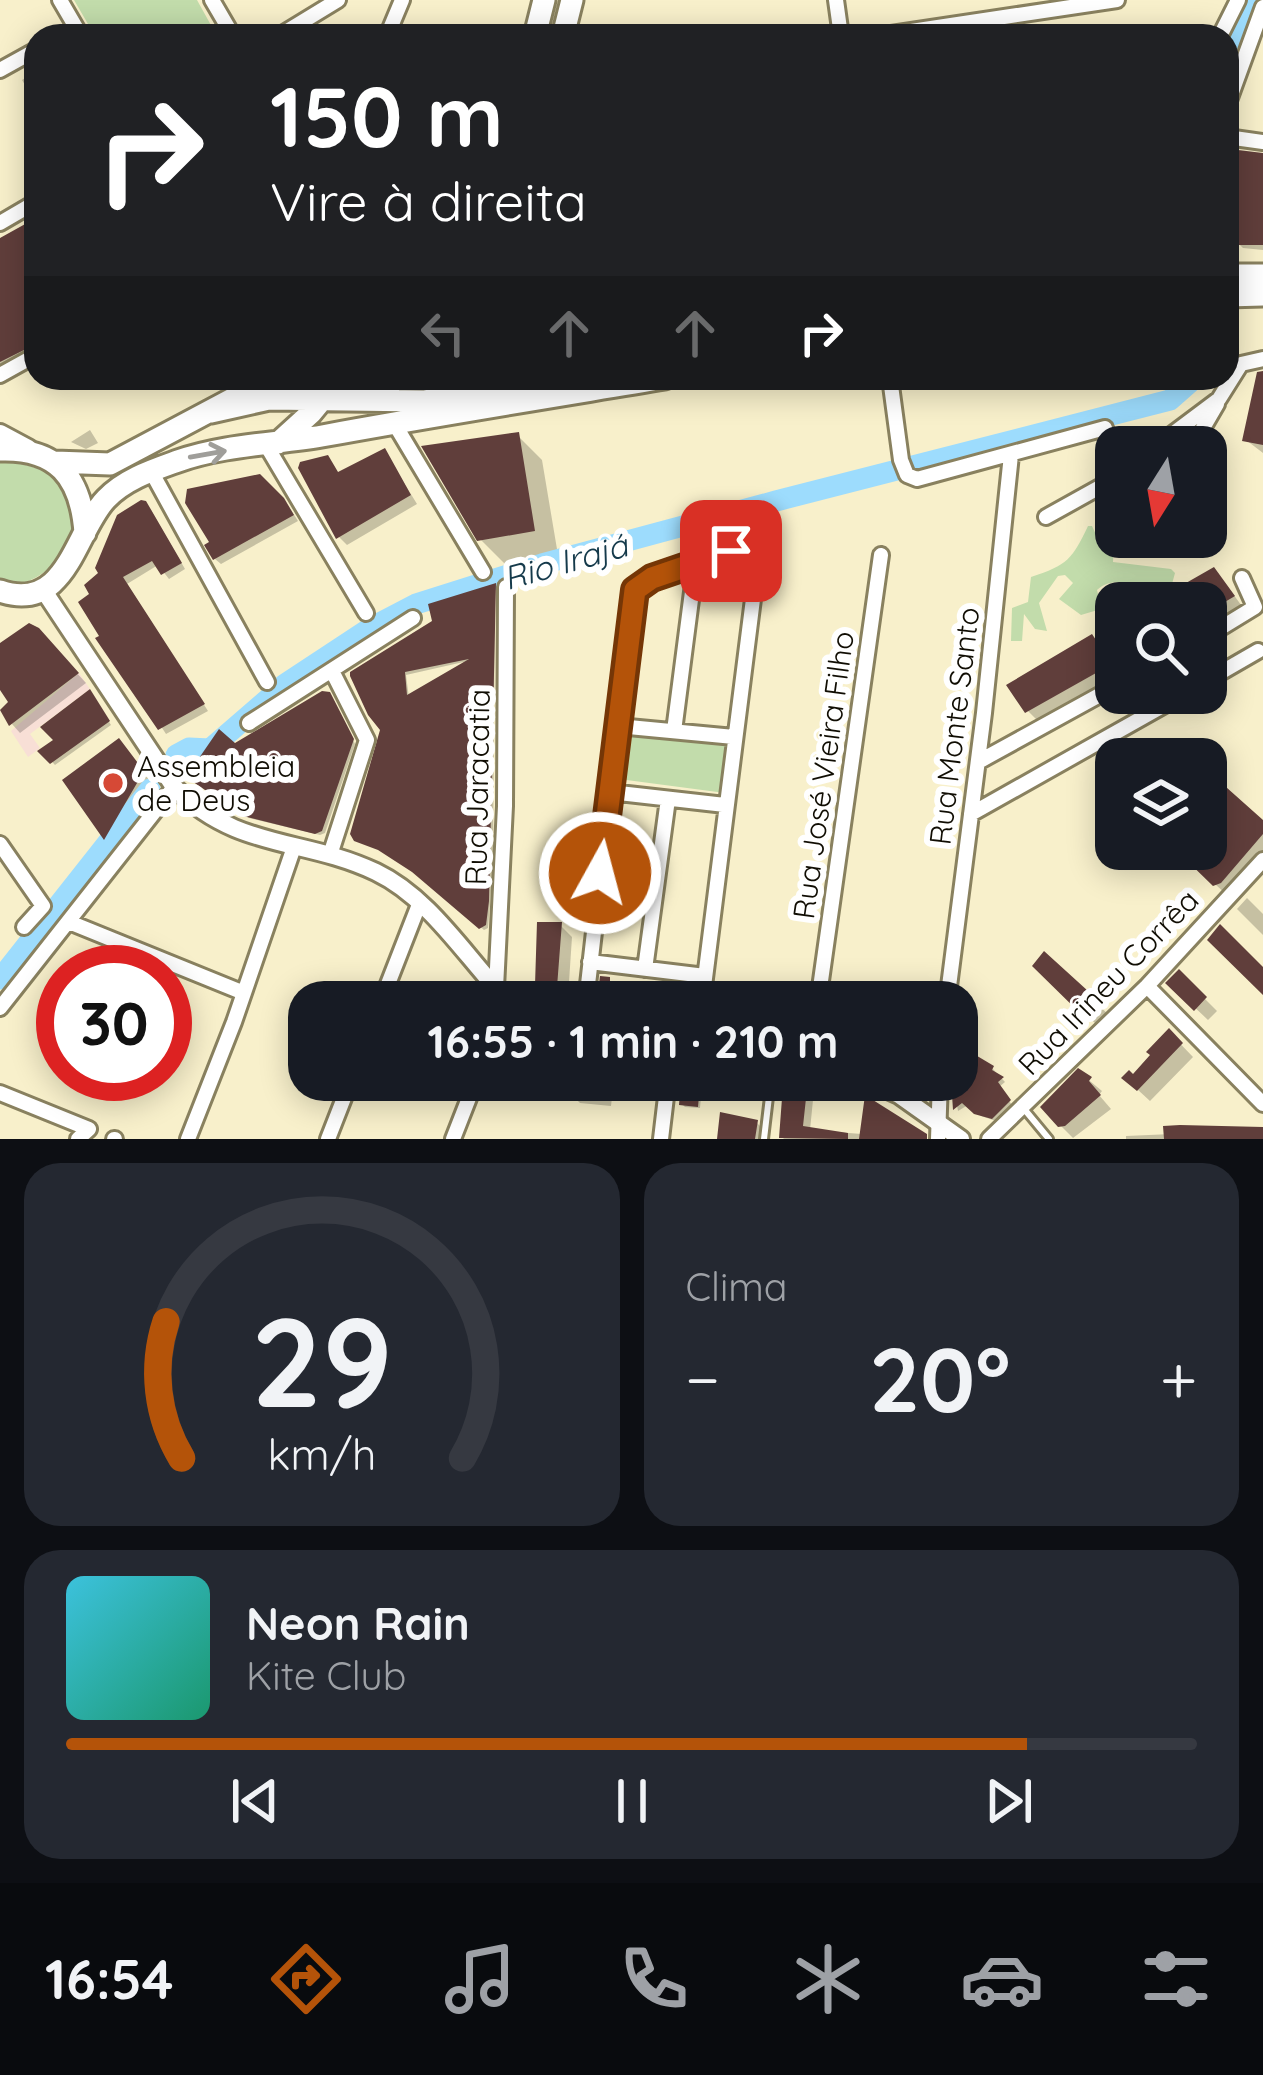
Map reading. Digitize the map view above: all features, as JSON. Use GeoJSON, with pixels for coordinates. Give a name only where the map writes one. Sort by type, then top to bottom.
{"type":"FeatureCollection","features":[{"type":"Feature","properties":{"kind":"main road"},"geometry":{"type":"LineString","coordinates":[[0,434],[55,461],[110,464],[250,390]]}},
{"type":"Feature","properties":{"kind":"main road"},"geometry":{"type":"LineString","coordinates":[[272,444],[331,390]]}},
{"type":"Feature","properties":{"kind":"main road"},"geometry":{"type":"LineString","coordinates":[[376,390],[398,412]]}},
{"type":"Feature","properties":{"kind":"main road"},"geometry":{"type":"LineString","coordinates":[[211,412],[268,399],[398,412],[424,401],[485,390]]}},
{"type":"Feature","properties":{"kind":"main road"},"geometry":{"type":"LineString","coordinates":[[3,594],[42,588],[69,566],[102,503],[128,482],[184,459],[272,444],[398,412],[571,390]]}},
{"type":"Feature","properties":{"kind":"main road"},"geometry":{"type":"LineString","coordinates":[[0,450],[28,449]]}},
{"type":"Feature","properties":{"kind":"main road"},"geometry":{"type":"LineString","coordinates":[[55,461],[80,499],[86,533]]}},
{"type":"Feature","properties":{"kind":"street"},"geometry":{"type":"LineString","coordinates":[[299,24],[338,0]]}},
{"type":"Feature","properties":{"kind":"street"},"geometry":{"type":"LineString","coordinates":[[958,24],[1117,0]]}},
{"type":"Feature","properties":{"kind":"street"},"geometry":{"type":"LineString","coordinates":[[1239,73],[1263,7]]}},
{"type":"Feature","properties":{"kind":"street"},"geometry":{"type":"LineString","coordinates":[[892,390],[903,465],[917,478],[1095,431]]}},
{"type":"Feature","properties":{"kind":"street"},"geometry":{"type":"LineString","coordinates":[[1208,426],[1225,390]]}},
{"type":"Feature","properties":{"kind":"street"},"geometry":{"type":"LineString","coordinates":[[1183,426],[1219,399]]}},
{"type":"Feature","properties":{"kind":"street"},"geometry":{"type":"LineString","coordinates":[[398,412],[483,572]]}},
{"type":"Feature","properties":{"kind":"street"},"geometry":{"type":"LineString","coordinates":[[272,444],[366,613]]}},
{"type":"Feature","properties":{"kind":"street","name":"Rua Monte Santo"},"geometry":{"type":"LineString","coordinates":[[950,981],[1011,455]]}},
{"type":"Feature","properties":{"kind":"street"},"geometry":{"type":"LineString","coordinates":[[152,471],[268,682]]}},
{"type":"Feature","properties":{"kind":"street"},"geometry":{"type":"LineString","coordinates":[[1046,517],[1095,490]]}},
{"type":"Feature","properties":{"kind":"street"},"geometry":{"type":"LineString","coordinates":[[588,981],[635,590],[645,580],[731,551],[745,555],[753,568],[753,598],[704,981]]}},
{"type":"Feature","properties":{"kind":"street","name":"Rua José Vieira Filho"},"geometry":{"type":"LineString","coordinates":[[821,981],[881,555]]}},
{"type":"Feature","properties":{"kind":"street"},"geometry":{"type":"LineString","coordinates":[[674,731],[696,561]]}},
{"type":"Feature","properties":{"kind":"street"},"geometry":{"type":"LineString","coordinates":[[1227,624],[1255,607],[1242,578]]}},
{"type":"Feature","properties":{"kind":"street","name":"Rua Jaracatia"},"geometry":{"type":"LineString","coordinates":[[506,587],[507,981]]}},
{"type":"Feature","properties":{"kind":"street"},"geometry":{"type":"LineString","coordinates":[[42,588],[174,787],[225,826],[330,855],[386,877],[420,902],[492,981]]}},
{"type":"Feature","properties":{"kind":"street"},"geometry":{"type":"LineString","coordinates":[[249,723],[413,618]]}},
{"type":"Feature","properties":{"kind":"street"},"geometry":{"type":"LineString","coordinates":[[1227,669],[1258,651]]}},
{"type":"Feature","properties":{"kind":"street"},"geometry":{"type":"LineString","coordinates":[[330,855],[367,740],[332,671]]}},
{"type":"Feature","properties":{"kind":"street"},"geometry":{"type":"LineString","coordinates":[[978,762],[1095,698]]}},
{"type":"Feature","properties":{"kind":"street"},"geometry":{"type":"LineString","coordinates":[[971,814],[1149,714]]}},
{"type":"Feature","properties":{"kind":"street"},"geometry":{"type":"LineString","coordinates":[[618,726],[734,737]]}},
{"type":"Feature","properties":{"kind":"street"},"geometry":{"type":"LineString","coordinates":[[0,1008],[174,787]]}},
{"type":"Feature","properties":{"kind":"street"},"geometry":{"type":"LineString","coordinates":[[610,792],[725,805]]}},
{"type":"Feature","properties":{"kind":"street"},"geometry":{"type":"LineString","coordinates":[[645,969],[668,799]]}},
{"type":"Feature","properties":{"kind":"street"},"geometry":{"type":"LineString","coordinates":[[0,844],[43,906],[24,927]]}},
{"type":"Feature","properties":{"kind":"street"},"geometry":{"type":"LineString","coordinates":[[188,1139],[293,847]]}},
{"type":"Feature","properties":{"kind":"street","name":"Rua Irineu Corrêa"},"geometry":{"type":"LineString","coordinates":[[988,1139],[1147,986],[1263,860]]}},
{"type":"Feature","properties":{"kind":"street"},"geometry":{"type":"LineString","coordinates":[[389,981],[420,902]]}},
{"type":"Feature","properties":{"kind":"street"},"geometry":{"type":"LineString","coordinates":[[69,922],[244,993]]}},
{"type":"Feature","properties":{"kind":"street"},"geometry":{"type":"LineString","coordinates":[[590,962],[705,976]]}},
{"type":"Feature","properties":{"kind":"street"},"geometry":{"type":"LineString","coordinates":[[1147,986],[1263,1104]]}},
{"type":"Feature","properties":{"kind":"street"},"geometry":{"type":"LineString","coordinates":[[0,1094],[83,1134]]}},
{"type":"Feature","properties":{"kind":"street"},"geometry":{"type":"LineString","coordinates":[[328,1139],[343,1101]]}},
{"type":"Feature","properties":{"kind":"street"},"geometry":{"type":"LineString","coordinates":[[453,1139],[468,1101]]}},
{"type":"Feature","properties":{"kind":"street"},"geometry":{"type":"LineString","coordinates":[[662,1139],[666,1101]]}},
{"type":"Feature","properties":{"kind":"street"},"geometry":{"type":"LineString","coordinates":[[905,1101],[939,1131],[961,1139]]}},
{"type":"Feature","properties":{"kind":"street"},"geometry":{"type":"LineString","coordinates":[[939,1131],[940,1101]]}},
{"type":"Feature","properties":{"kind":"lane"},"geometry":{"type":"LineString","coordinates":[[764,1139],[769,1101]]}},
{"type":"Feature","properties":{"kind":"lane"},"geometry":{"type":"LineString","coordinates":[[1022,1107],[1049,1139]]}},
{"type":"Feature","properties":{"kind":"shaded area"},"geometry":{"type":"Polygon","coordinates":[[[79,673],[90,689],[30,734],[40,748],[28,757],[11,731],[79,673]]]}},
{"type":"Feature","properties":{"kind":"green space"},"geometry":{"type":"Polygon","coordinates":[[[74,0],[197,0],[210,24],[88,24],[74,0]]]}},
{"type":"Feature","properties":{"kind":"green space"},"geometry":{"type":"Polygon","coordinates":[[[9,461],[53,477],[68,493],[73,530],[66,548],[39,576],[0,586],[0,463],[9,461]]]}},
{"type":"Feature","properties":{"kind":"green space"},"geometry":{"type":"Polygon","coordinates":[[[1092,526],[1095,558],[1171,569],[1173,582],[1095,582],[1095,611],[1081,615],[1059,599],[1073,583],[1065,575],[1058,576],[1039,603],[1047,631],[1035,629],[1024,614],[1022,641],[1011,641],[1012,608],[1028,602],[1031,577],[1067,559],[1092,526]]]}},
{"type":"Feature","properties":{"kind":"green space"},"geometry":{"type":"Polygon","coordinates":[[[625,729],[731,742],[725,793],[619,779],[625,729]]]}},
{"type":"Feature","properties":{"kind":"building"},"geometry":{"type":"Polygon","coordinates":[[[1239,150],[1263,153],[1263,245],[1239,245],[1239,150]]]}},
{"type":"Feature","properties":{"kind":"building"},"geometry":{"type":"Polygon","coordinates":[[[24,225],[24,350],[0,362],[0,238],[24,225]]]}},
{"type":"Feature","properties":{"kind":"building"},"geometry":{"type":"Polygon","coordinates":[[[1263,371],[1263,445],[1242,441],[1257,372],[1263,371]]]}},
{"type":"Feature","properties":{"kind":"building"},"geometry":{"type":"Polygon","coordinates":[[[519,432],[535,531],[477,541],[421,446],[519,432]]]}},
{"type":"Feature","properties":{"kind":"building"},"geometry":{"type":"Polygon","coordinates":[[[385,448],[411,495],[336,539],[298,468],[300,462],[328,455],[338,472],[385,448]]]}},
{"type":"Feature","properties":{"kind":"building"},"geometry":{"type":"Polygon","coordinates":[[[260,474],[294,515],[213,560],[204,545],[209,542],[185,503],[187,489],[260,474]]]}},
{"type":"Feature","properties":{"kind":"building"},"geometry":{"type":"Polygon","coordinates":[[[146,501],[182,563],[161,575],[152,561],[123,577],[205,704],[158,730],[95,638],[99,636],[78,602],[89,594],[84,585],[98,573],[95,568],[117,515],[146,501]]]}},
{"type":"Feature","properties":{"kind":"building"},"geometry":{"type":"Polygon","coordinates":[[[1214,567],[1225,582],[1188,582],[1214,567]]]}},
{"type":"Feature","properties":{"kind":"building"},"geometry":{"type":"Polygon","coordinates":[[[496,583],[489,901],[486,925],[479,929],[412,872],[354,841],[350,834],[380,730],[368,715],[350,672],[432,621],[428,604],[496,583]],[[469,659],[405,672],[407,695],[469,659]]]}},
{"type":"Feature","properties":{"kind":"building"},"geometry":{"type":"Polygon","coordinates":[[[29,623],[79,673],[9,726],[0,710],[8,702],[0,690],[0,643],[29,623]]]}},
{"type":"Feature","properties":{"kind":"building"},"geometry":{"type":"Polygon","coordinates":[[[1092,634],[1095,638],[1095,674],[1025,713],[1006,685],[1092,634]]]}},
{"type":"Feature","properties":{"kind":"building"},"geometry":{"type":"Polygon","coordinates":[[[90,689],[110,721],[50,764],[37,751],[53,740],[40,727],[90,689]]]}},
{"type":"Feature","properties":{"kind":"building"},"geometry":{"type":"Polygon","coordinates":[[[322,691],[330,692],[354,739],[322,831],[315,834],[243,816],[186,777],[219,729],[235,743],[322,691]]]}},
{"type":"Feature","properties":{"kind":"building"},"geometry":{"type":"Polygon","coordinates":[[[119,738],[144,771],[104,840],[62,780],[119,738]]]}},
{"type":"Feature","properties":{"kind":"building"},"geometry":{"type":"Polygon","coordinates":[[[1227,788],[1263,820],[1263,834],[1221,883],[1213,886],[1197,870],[1227,870],[1227,788]]]}},
{"type":"Feature","properties":{"kind":"building"},"geometry":{"type":"Polygon","coordinates":[[[537,922],[562,922],[557,981],[535,981],[537,922]]]}},
{"type":"Feature","properties":{"kind":"building"},"geometry":{"type":"Polygon","coordinates":[[[1220,924],[1263,967],[1263,995],[1207,940],[1220,924]]]}},
{"type":"Feature","properties":{"kind":"building"},"geometry":{"type":"Polygon","coordinates":[[[1044,951],[1099,1001],[1084,1017],[1032,966],[1044,951]]]}},
{"type":"Feature","properties":{"kind":"building"},"geometry":{"type":"Polygon","coordinates":[[[1179,969],[1207,997],[1194,1011],[1165,983],[1179,969]]]}},
{"type":"Feature","properties":{"kind":"building"},"geometry":{"type":"Polygon","coordinates":[[[1169,1028],[1183,1043],[1137,1091],[1121,1078],[1129,1070],[1133,1074],[1169,1028]]]}},
{"type":"Feature","properties":{"kind":"building"},"geometry":{"type":"Polygon","coordinates":[[[978,1056],[1004,1077],[998,1082],[1011,1100],[992,1119],[974,1114],[962,1103],[953,1110],[952,1101],[978,1101],[978,1056]]]}},
{"type":"Feature","properties":{"kind":"building"},"geometry":{"type":"Polygon","coordinates":[[[1078,1068],[1092,1077],[1089,1081],[1101,1095],[1058,1127],[1040,1107],[1078,1068]]]}},
{"type":"Feature","properties":{"kind":"building"},"geometry":{"type":"Polygon","coordinates":[[[679,1101],[699,1101],[698,1107],[679,1105],[679,1101]]]}},
{"type":"Feature","properties":{"kind":"building"},"geometry":{"type":"Polygon","coordinates":[[[782,1101],[806,1101],[803,1126],[848,1133],[848,1139],[779,1138],[782,1101]]]}},
{"type":"Feature","properties":{"kind":"building"},"geometry":{"type":"Polygon","coordinates":[[[864,1101],[875,1101],[927,1134],[927,1139],[859,1139],[864,1101]]]}},
{"type":"Feature","properties":{"kind":"building"},"geometry":{"type":"Polygon","coordinates":[[[720,1112],[758,1120],[755,1139],[717,1139],[720,1112]]]}},
{"type":"Feature","properties":{"kind":"building"},"geometry":{"type":"Polygon","coordinates":[[[1163,1126],[1263,1127],[1263,1139],[1164,1139],[1163,1126]]]}},
{"type":"Feature","properties":{"kind":"waterway","name":"Rio Irajá"},"geometry":{"type":"LineString","coordinates":[[1239,28],[1251,0]]}},
{"type":"Feature","properties":{"kind":"waterway","name":"Rio Irajá"},"geometry":{"type":"LineString","coordinates":[[176,755],[189,748],[210,749],[285,684],[416,604],[542,564],[1170,400],[1181,390]]}},
{"type":"Feature","properties":{"kind":"waterway","name":"Rio Irajá"},"geometry":{"type":"LineString","coordinates":[[0,979],[150,789]]}},
{"type":"Feature","properties":{"kind":"place","name":"Assembleia de Deus"},"geometry":{"type":"Point","coordinates":[113,783]}},
{"type":"Feature","properties":{"kind":"route"},"geometry":{"type":"LineString","coordinates":[[600,873],[635,590],[645,580],[731,551]]}}]}
